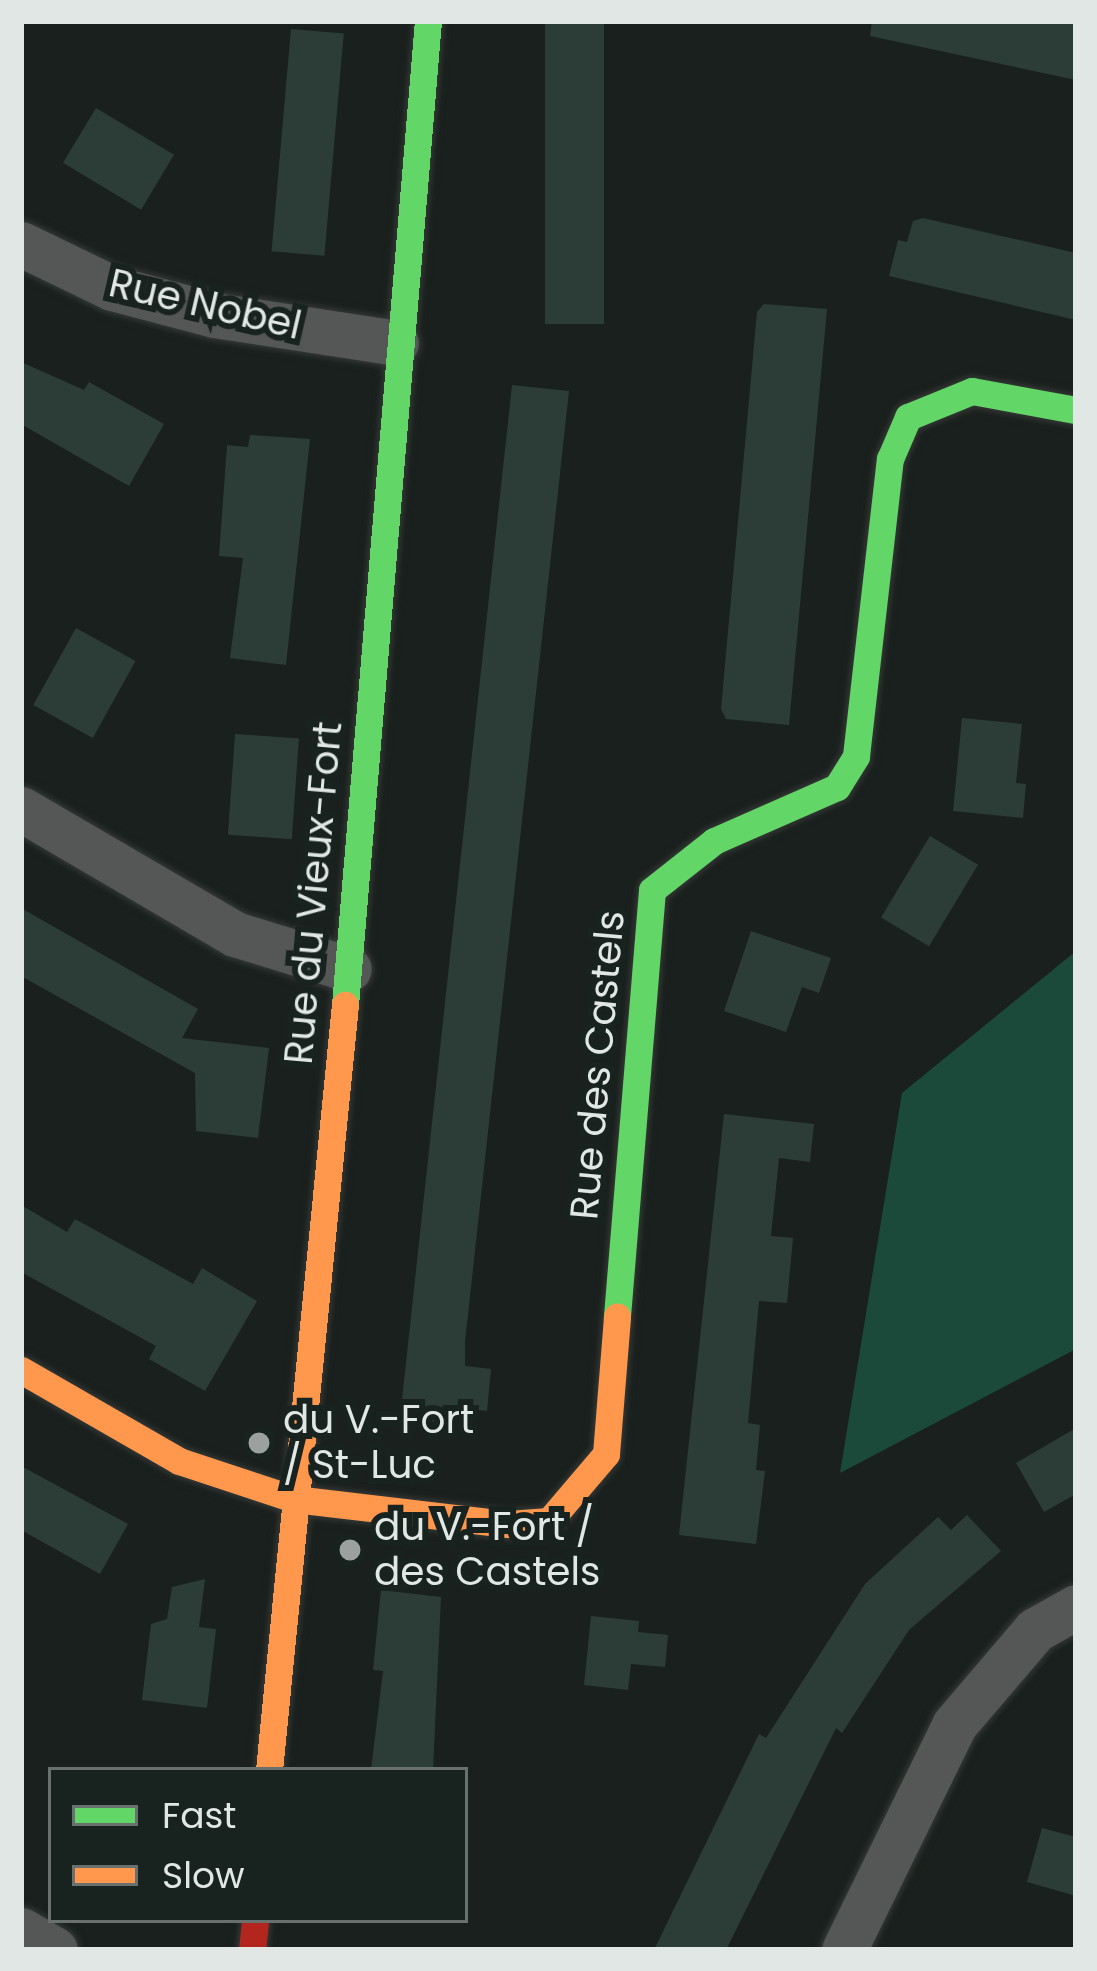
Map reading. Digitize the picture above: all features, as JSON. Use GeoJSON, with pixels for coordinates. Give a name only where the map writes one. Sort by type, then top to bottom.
{"type":"FeatureCollection","features":[{"type":"Feature","properties":{"kind":"street","name":"Rue du Vieux-Fort"},"geometry":{"type":"LineString","coordinates":[[269,1767],[349,969],[396,343],[428,21]]}},
{"type":"Feature","properties":{"kind":"street","name":"Rue Nobel"},"geometry":{"type":"LineString","coordinates":[[21,244],[112,288],[173,304],[396,343]]}},
{"type":"Feature","properties":{"kind":"street","name":"Rue des Castels"},"geometry":{"type":"LineString","coordinates":[[21,1370],[179,1461],[294,1499],[508,1524],[549,1521],[582,1492],[606,1454],[652,890],[714,841],[837,787],[856,756],[890,459],[908,418],[972,391],[1076,410]]}},
{"type":"Feature","properties":{"kind":"street"},"geometry":{"type":"LineString","coordinates":[[21,809],[235,934],[349,969]]}},
{"type":"Feature","properties":{"kind":"street"},"geometry":{"type":"LineString","coordinates":[[857,1947],[954,1725],[1035,1630],[1076,1607]]}},
{"type":"Feature","properties":{"kind":"street"},"geometry":{"type":"LineString","coordinates":[[21,1930],[55,1950]]}},
{"type":"Feature","properties":{"kind":"green space"},"geometry":{"type":"Polygon","coordinates":[[[1076,951],[1076,1349],[840,1473],[902,1093],[1076,951]]]}},
{"type":"Feature","properties":{"kind":"building"},"geometry":{"type":"Polygon","coordinates":[[[545,21],[604,21],[604,324],[545,324],[545,21]]]}},
{"type":"Feature","properties":{"kind":"building"},"geometry":{"type":"Polygon","coordinates":[[[872,21],[1076,21],[1076,80],[870,36],[872,21]]]}},
{"type":"Feature","properties":{"kind":"building"},"geometry":{"type":"Polygon","coordinates":[[[291,29],[344,34],[324,256],[272,251],[291,29]]]}},
{"type":"Feature","properties":{"kind":"building"},"geometry":{"type":"Polygon","coordinates":[[[96,108],[174,155],[141,210],[63,163],[96,108]]]}},
{"type":"Feature","properties":{"kind":"building"},"geometry":{"type":"Polygon","coordinates":[[[923,218],[1076,253],[1076,320],[889,276],[898,240],[907,242],[913,221],[923,218]]]}},
{"type":"Feature","properties":{"kind":"building"},"geometry":{"type":"Polygon","coordinates":[[[764,304],[827,309],[789,725],[726,719],[721,709],[757,312],[764,304]]]}},
{"type":"Feature","properties":{"kind":"building"},"geometry":{"type":"Polygon","coordinates":[[[21,362],[84,390],[89,382],[164,424],[129,486],[21,424],[21,362]]]}},
{"type":"Feature","properties":{"kind":"building"},"geometry":{"type":"Polygon","coordinates":[[[512,385],[569,391],[465,1342],[465,1366],[491,1369],[487,1411],[468,1409],[466,1425],[400,1418],[512,385]]]}},
{"type":"Feature","properties":{"kind":"building"},"geometry":{"type":"Polygon","coordinates":[[[250,435],[310,439],[286,665],[230,658],[243,558],[219,556],[227,445],[248,447],[250,435]]]}},
{"type":"Feature","properties":{"kind":"building"},"geometry":{"type":"Polygon","coordinates":[[[76,628],[135,661],[93,738],[33,705],[76,628]]]}},
{"type":"Feature","properties":{"kind":"building"},"geometry":{"type":"Polygon","coordinates":[[[962,718],[1022,724],[1016,783],[1026,784],[1023,818],[953,811],[962,718]]]}},
{"type":"Feature","properties":{"kind":"building"},"geometry":{"type":"Polygon","coordinates":[[[235,734],[299,738],[292,839],[228,835],[235,734]]]}},
{"type":"Feature","properties":{"kind":"building"},"geometry":{"type":"Polygon","coordinates":[[[930,836],[978,865],[929,946],[881,917],[930,836]]]}},
{"type":"Feature","properties":{"kind":"building"},"geometry":{"type":"Polygon","coordinates":[[[21,908],[198,1009],[182,1038],[269,1048],[258,1138],[196,1131],[195,1073],[21,976],[21,908]]]}},
{"type":"Feature","properties":{"kind":"building"},"geometry":{"type":"Polygon","coordinates":[[[751,931],[831,958],[819,993],[802,987],[786,1032],[724,1011],[751,931]]]}},
{"type":"Feature","properties":{"kind":"building"},"geometry":{"type":"Polygon","coordinates":[[[724,1114],[814,1124],[810,1162],[779,1158],[771,1236],[793,1238],[787,1303],[759,1301],[748,1423],[760,1425],[756,1470],[765,1471],[756,1544],[679,1535],[724,1114]]]}},
{"type":"Feature","properties":{"kind":"building"},"geometry":{"type":"Polygon","coordinates":[[[21,1205],[67,1232],[75,1219],[193,1284],[202,1268],[257,1301],[205,1391],[149,1359],[156,1346],[21,1272],[21,1205]]]}},
{"type":"Feature","properties":{"kind":"building"},"geometry":{"type":"Polygon","coordinates":[[[1076,1428],[1076,1494],[1044,1512],[1016,1463],[1076,1428]]]}},
{"type":"Feature","properties":{"kind":"building"},"geometry":{"type":"Polygon","coordinates":[[[21,1466],[128,1524],[100,1574],[21,1530],[21,1466]]]}},
{"type":"Feature","properties":{"kind":"building"},"geometry":{"type":"Polygon","coordinates":[[[967,1515],[1001,1551],[909,1630],[842,1733],[836,1728],[726,1950],[654,1950],[759,1734],[766,1738],[865,1584],[938,1517],[951,1530],[967,1515]]]}},
{"type":"Feature","properties":{"kind":"building"},"geometry":{"type":"Polygon","coordinates":[[[205,1579],[199,1627],[216,1629],[207,1708],[142,1700],[151,1624],[167,1619],[172,1587],[205,1579]]]}},
{"type":"Feature","properties":{"kind":"building"},"geometry":{"type":"Polygon","coordinates":[[[381,1590],[441,1597],[433,1767],[371,1767],[383,1671],[373,1670],[381,1590]]]}},
{"type":"Feature","properties":{"kind":"building"},"geometry":{"type":"Polygon","coordinates":[[[591,1616],[639,1621],[638,1632],[668,1635],[665,1667],[631,1664],[628,1690],[584,1685],[591,1616]]]}},
{"type":"Feature","properties":{"kind":"building"},"geometry":{"type":"Polygon","coordinates":[[[1042,1828],[1076,1837],[1076,1896],[1027,1882],[1042,1828]]]}},
{"type":"Feature","properties":{"kind":"traffic: fast"},"geometry":{"type":"LineString","coordinates":[[345,1005],[428,21]]}},
{"type":"Feature","properties":{"kind":"traffic: fast"},"geometry":{"type":"LineString","coordinates":[[617,1316],[652,890],[714,841],[837,787],[856,756],[890,459],[908,417],[972,391],[1076,410]]}},
{"type":"Feature","properties":{"kind":"traffic: slow"},"geometry":{"type":"LineString","coordinates":[[269,1767],[345,1005]]}},
{"type":"Feature","properties":{"kind":"traffic: slow"},"geometry":{"type":"LineString","coordinates":[[21,1370],[179,1461],[294,1499],[508,1524],[549,1521],[606,1454],[617,1316]]}},
{"type":"Feature","properties":{"kind":"traffic: jam"},"geometry":{"type":"LineString","coordinates":[[252,1950],[255,1923]]}},
{"type":"Feature","properties":{"kind":"place","name":"du V.-Fort / St-Luc"},"geometry":{"type":"Point","coordinates":[259,1443]}},
{"type":"Feature","properties":{"kind":"place","name":"du V.-Fort / des Castels"},"geometry":{"type":"Point","coordinates":[350,1550]}}]}
